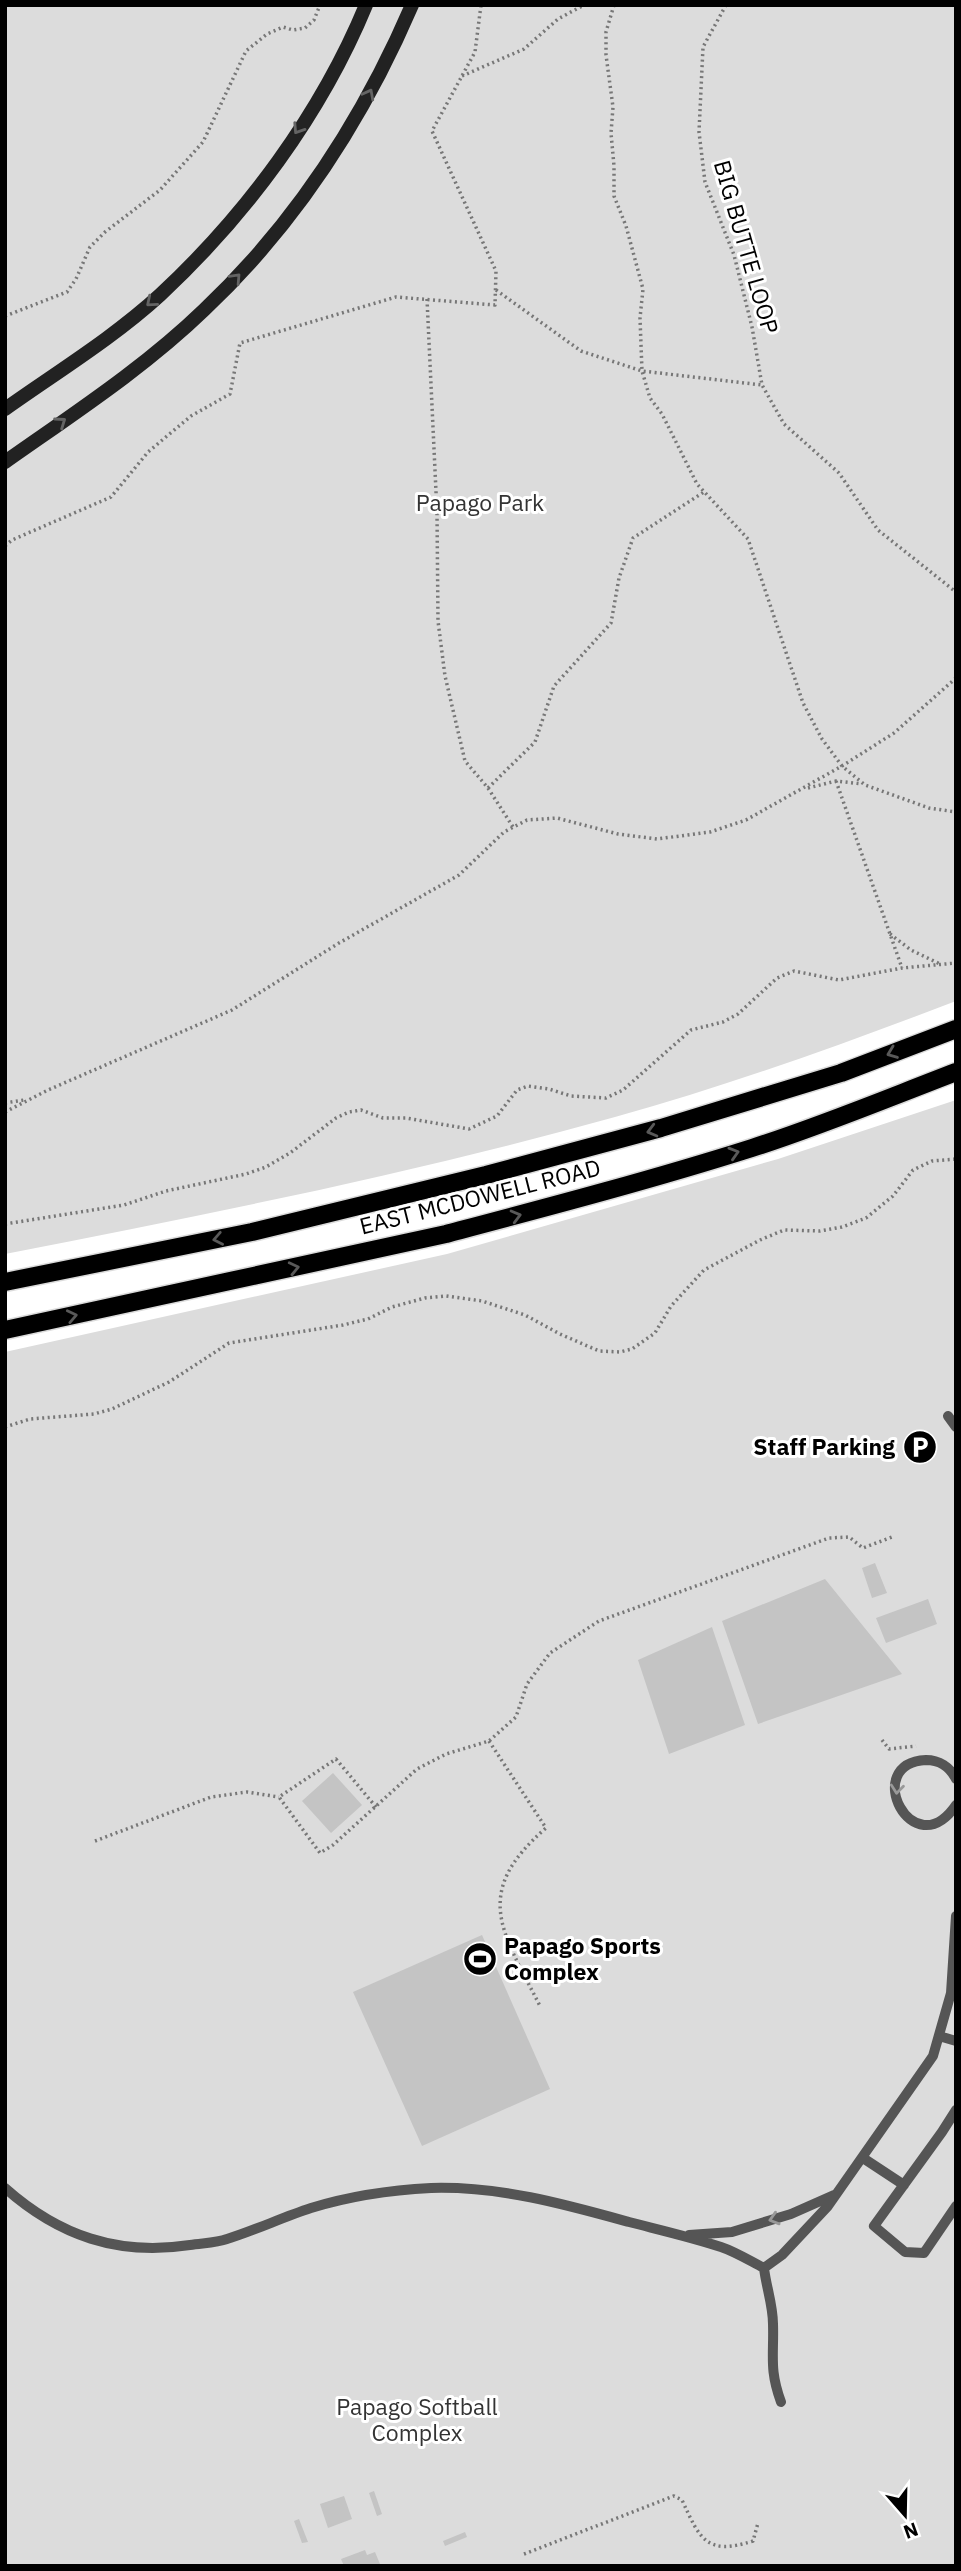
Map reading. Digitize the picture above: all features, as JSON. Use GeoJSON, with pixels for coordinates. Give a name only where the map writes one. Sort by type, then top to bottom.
{"type":"FeatureCollection","features":[{"type":"Feature","properties":{"kind":"main road"},"geometry":{"type":"LineString","coordinates":[[5,409],[132,318],[160,294],[236,214],[276,164],[318,98],[351,39],[366,5]]}},
{"type":"Feature","properties":{"kind":"main road"},"geometry":{"type":"LineString","coordinates":[[5,461],[135,369],[202,312],[239,275],[273,236],[337,149],[368,96],[412,5]]}},
{"type":"Feature","properties":{"kind":"main road","name":"EAST MCDOWELL ROAD"},"geometry":{"type":"LineString","coordinates":[[5,1282],[252,1232],[500,1172],[661,1128],[841,1073],[956,1029]]}},
{"type":"Feature","properties":{"kind":"main road","name":"EAST MCDOWELL ROAD"},"geometry":{"type":"LineString","coordinates":[[5,1330],[446,1234],[514,1216],[752,1148],[956,1072]]}},
{"type":"Feature","properties":{"kind":"lane"},"geometry":{"type":"LineString","coordinates":[[948,1416],[956,1427]]}},
{"type":"Feature","properties":{"kind":"lane"},"geometry":{"type":"LineString","coordinates":[[956,1779],[947,1767],[938,1762],[917,1761],[901,1773],[894,1793],[902,1813],[910,1820],[920,1823],[931,1824],[941,1820],[950,1814],[956,1805]]}},
{"type":"Feature","properties":{"kind":"lane"},"geometry":{"type":"LineString","coordinates":[[764,2268],[782,2255],[837,2193],[933,2056],[951,1993],[956,1916]]}},
{"type":"Feature","properties":{"kind":"lane"},"geometry":{"type":"LineString","coordinates":[[939,2036],[956,2041]]}},
{"type":"Feature","properties":{"kind":"lane"},"geometry":{"type":"LineString","coordinates":[[956,2110],[874,2226],[905,2252],[924,2253],[956,2207]]}},
{"type":"Feature","properties":{"kind":"lane"},"geometry":{"type":"LineString","coordinates":[[863,2158],[904,2185]]}},
{"type":"Feature","properties":{"kind":"lane"},"geometry":{"type":"LineString","coordinates":[[5,2188],[28,2208],[87,2238],[124,2247],[166,2249],[225,2240],[310,2208],[344,2199],[382,2192],[470,2188],[540,2198],[680,2236],[723,2248],[764,2268]]}},
{"type":"Feature","properties":{"kind":"lane"},"geometry":{"type":"LineString","coordinates":[[680,2236],[732,2232],[791,2214],[837,2193]]}},
{"type":"Feature","properties":{"kind":"lane"},"geometry":{"type":"LineString","coordinates":[[764,2268],[773,2322],[771,2361],[781,2402]]}},
{"type":"Feature","properties":{"kind":"path"},"geometry":{"type":"LineString","coordinates":[[5,316],[67,292],[90,247],[160,190],[203,142],[246,51],[267,33],[283,27],[293,30],[305,28],[314,19],[320,5]]}},
{"type":"Feature","properties":{"kind":"path"},"geometry":{"type":"LineString","coordinates":[[5,546],[12,540],[111,497],[148,452],[191,416],[230,394],[240,343],[396,297],[495,305],[496,271],[432,131],[475,52],[481,5]]}},
{"type":"Feature","properties":{"kind":"path"},"geometry":{"type":"LineString","coordinates":[[461,76],[524,49],[558,19],[584,5]]}},
{"type":"Feature","properties":{"kind":"path"},"geometry":{"type":"LineString","coordinates":[[614,5],[606,32],[606,55],[613,107],[611,134],[614,196],[626,226],[643,289],[640,318],[642,371],[650,398],[662,414],[697,484],[748,539],[803,703],[822,739],[842,766],[865,785]]}},
{"type":"Feature","properties":{"kind":"path","name":"BIG BUTTE LOOP"},"geometry":{"type":"LineString","coordinates":[[726,5],[703,47],[699,132],[705,182],[734,255],[752,327],[762,386],[784,424],[839,473],[878,530],[956,592]]}},
{"type":"Feature","properties":{"kind":"path"},"geometry":{"type":"LineString","coordinates":[[496,290],[582,351],[642,371],[762,386]]}},
{"type":"Feature","properties":{"kind":"path"},"geometry":{"type":"LineString","coordinates":[[427,299],[437,513],[438,621],[445,676],[465,761],[488,788],[513,827]]}},
{"type":"Feature","properties":{"kind":"path"},"geometry":{"type":"LineString","coordinates":[[488,788],[535,743],[554,686],[611,623],[619,578],[633,538],[705,492]]}},
{"type":"Feature","properties":{"kind":"path"},"geometry":{"type":"LineString","coordinates":[[5,1112],[232,1010],[339,943],[459,875],[504,832],[527,820],[557,818],[618,834],[657,839],[710,832],[747,820],[800,792],[894,733],[956,678]]}},
{"type":"Feature","properties":{"kind":"path"},"geometry":{"type":"LineString","coordinates":[[800,792],[836,781],[865,785],[929,808],[956,812]]}},
{"type":"Feature","properties":{"kind":"path"},"geometry":{"type":"LineString","coordinates":[[836,781],[902,968]]}},
{"type":"Feature","properties":{"kind":"path"},"geometry":{"type":"LineString","coordinates":[[890,933],[911,950],[942,965]]}},
{"type":"Feature","properties":{"kind":"path"},"geometry":{"type":"LineString","coordinates":[[5,1224],[124,1205],[166,1191],[246,1174],[266,1167],[290,1153],[336,1118],[349,1112],[361,1110],[383,1118],[405,1118],[469,1129],[497,1116],[517,1090],[528,1086],[549,1088],[571,1096],[606,1098],[623,1090],[691,1030],[723,1022],[738,1014],[776,978],[794,971],[839,980],[902,968],[956,963]]}},
{"type":"Feature","properties":{"kind":"path"},"geometry":{"type":"LineString","coordinates":[[5,1103],[30,1099]]}},
{"type":"Feature","properties":{"kind":"path"},"geometry":{"type":"LineString","coordinates":[[5,1427],[30,1419],[94,1414],[112,1409],[169,1382],[229,1343],[266,1335],[343,1325],[368,1319],[392,1307],[425,1298],[446,1296],[482,1301],[525,1315],[600,1351],[620,1352],[632,1349],[655,1333],[671,1306],[704,1270],[784,1230],[842,1227],[866,1218],[893,1196],[913,1170],[932,1161],[956,1159]]}},
{"type":"Feature","properties":{"kind":"path"},"geometry":{"type":"LineString","coordinates":[[279,1797],[320,1853],[417,1769],[446,1754],[489,1741],[516,1717],[527,1684],[550,1653],[599,1621],[829,1538],[849,1537],[863,1548],[892,1537]]}},
{"type":"Feature","properties":{"kind":"path"},"geometry":{"type":"LineString","coordinates":[[882,1740],[889,1749],[920,1746]]}},
{"type":"Feature","properties":{"kind":"path"},"geometry":{"type":"LineString","coordinates":[[489,1741],[546,1828],[523,1848],[506,1874],[499,1900],[507,1940],[540,2006]]}},
{"type":"Feature","properties":{"kind":"path"},"geometry":{"type":"LineString","coordinates":[[95,1841],[211,1797],[247,1792],[279,1797],[336,1759],[376,1807]]}},
{"type":"Feature","properties":{"kind":"path"},"geometry":{"type":"LineString","coordinates":[[524,2554],[674,2496],[682,2500],[693,2523],[706,2541],[726,2549],[753,2542],[758,2523]]}},
{"type":"Feature","properties":{"kind":"green space","name":"Papago Park"},"geometry":{"type":"Polygon","coordinates":[[[5,5],[956,5],[956,1001],[744,1078],[658,1105],[539,1137],[312,1191],[5,1254],[5,5]]]}},
{"type":"Feature","properties":{"kind":"green space","name":"Papago Sports Complex"},"geometry":{"type":"Polygon","coordinates":[[[956,1100],[956,2566],[5,2566],[5,1352],[447,1254],[778,1159],[956,1100]]]}},
{"type":"Feature","properties":{"kind":"building"},"geometry":{"type":"Polygon","coordinates":[[[875,1563],[887,1593],[872,1598],[862,1568],[875,1563]]]}},
{"type":"Feature","properties":{"kind":"building"},"geometry":{"type":"Polygon","coordinates":[[[825,1579],[902,1674],[758,1724],[722,1621],[825,1579]]]}},
{"type":"Feature","properties":{"kind":"building"},"geometry":{"type":"Polygon","coordinates":[[[928,1599],[937,1624],[886,1643],[876,1618],[928,1599]]]}},
{"type":"Feature","properties":{"kind":"building"},"geometry":{"type":"Polygon","coordinates":[[[712,1627],[745,1725],[669,1754],[638,1660],[712,1627]]]}},
{"type":"Feature","properties":{"kind":"building"},"geometry":{"type":"Polygon","coordinates":[[[333,1773],[362,1805],[331,1833],[302,1801],[333,1773]]]}},
{"type":"Feature","properties":{"kind":"building"},"geometry":{"type":"Polygon","coordinates":[[[482,1935],[550,2089],[422,2146],[353,1992],[482,1935]]]}},
{"type":"Feature","properties":{"kind":"building"},"geometry":{"type":"Polygon","coordinates":[[[374,2491],[382,2514],[377,2516],[369,2493],[374,2491]]]}},
{"type":"Feature","properties":{"kind":"building"},"geometry":{"type":"Polygon","coordinates":[[[344,2496],[352,2519],[328,2528],[320,2504],[344,2496]]]}},
{"type":"Feature","properties":{"kind":"building"},"geometry":{"type":"Polygon","coordinates":[[[299,2519],[308,2542],[302,2543],[294,2521],[299,2519]]]}},
{"type":"Feature","properties":{"kind":"building"},"geometry":{"type":"Polygon","coordinates":[[[465,2532],[467,2537],[445,2546],[443,2541],[465,2532]]]}},
{"type":"Feature","properties":{"kind":"building"},"geometry":{"type":"Polygon","coordinates":[[[365,2550],[367,2555],[375,2552],[380,2564],[344,2566],[341,2559],[365,2550]]]}},
{"type":"Feature","properties":{"kind":"place","name":"Staff Parking"},"geometry":{"type":"Point","coordinates":[920,1447]}},
{"type":"Feature","properties":{"kind":"place","name":"Papago Sports Complex"},"geometry":{"type":"Point","coordinates":[480,1959]}},
{"type":"Feature","properties":{"kind":"park label","name":"Papago Softball Complex"},"geometry":{"type":"Point","coordinates":[417,2420]}}]}
